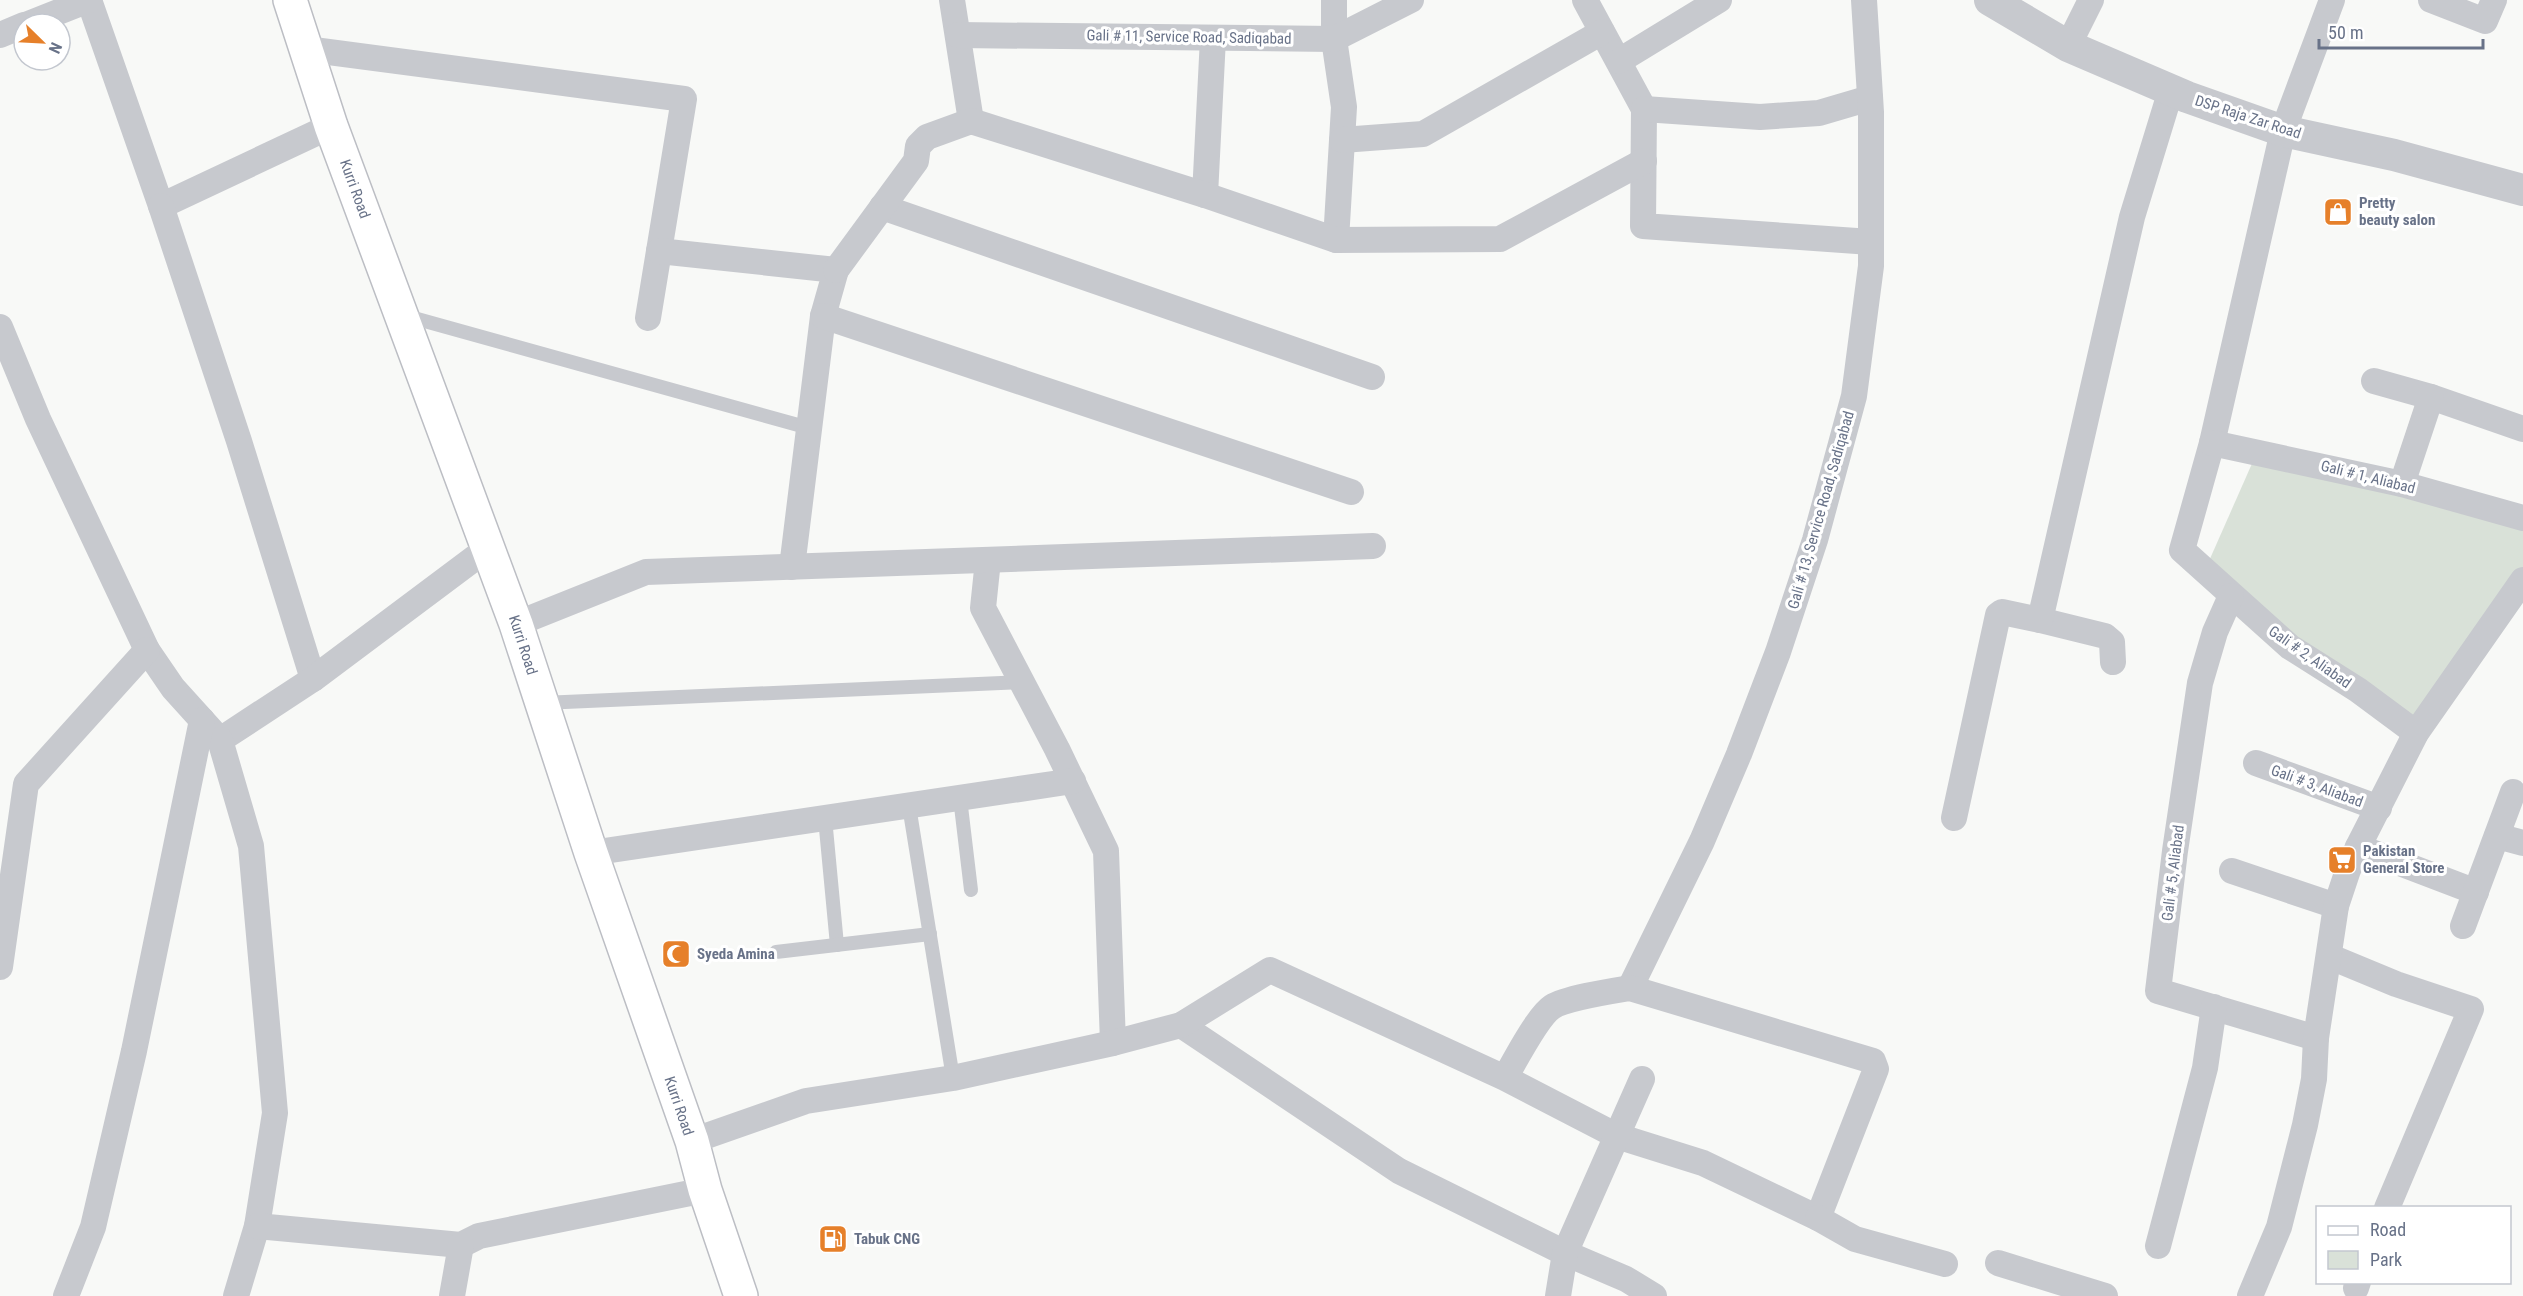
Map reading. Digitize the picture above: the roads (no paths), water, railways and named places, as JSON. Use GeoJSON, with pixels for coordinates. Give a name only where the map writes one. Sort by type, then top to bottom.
{"type":"FeatureCollection","features":[{"type":"Feature","properties":{"kind":"main road","name":"Kurri Road"},"geometry":{"type":"LineString","coordinates":[[290,0],[331,126],[516,624],[591,854],[692,1141],[705,1190],[741,1296]]}},
{"type":"Feature","properties":{"kind":"street"},"geometry":{"type":"LineString","coordinates":[[59,12],[89,0],[161,206],[239,441],[313,679]]}},
{"type":"Feature","properties":{"kind":"street"},"geometry":{"type":"LineString","coordinates":[[952,0],[971,121]]}},
{"type":"Feature","properties":{"kind":"street"},"geometry":{"type":"LineString","coordinates":[[1334,0],[1334,39],[1344,107],[1336,240]]}},
{"type":"Feature","properties":{"kind":"street","name":"Gali # 11, Service Road, Sadiqabad"},"geometry":{"type":"LineString","coordinates":[[958,35],[1334,39],[1411,0]]}},
{"type":"Feature","properties":{"kind":"street"},"geometry":{"type":"LineString","coordinates":[[1585,0],[1644,109],[1643,226],[1871,242]]}},
{"type":"Feature","properties":{"kind":"street"},"geometry":{"type":"LineString","coordinates":[[1619,61],[1719,0]]}},
{"type":"Feature","properties":{"kind":"street","name":"Gali # 13, Service Road, Sadiqabad"},"geometry":{"type":"LineString","coordinates":[[1630,988],[1702,841],[1739,754],[1778,652],[1815,540],[1854,396],[1871,266],[1870,98],[1864,0]]}},
{"type":"Feature","properties":{"kind":"street","name":"DSP Raja Zar Road"},"geometry":{"type":"LineString","coordinates":[[1990,0],[2068,46],[2171,90],[2283,131],[2394,155],[2523,190]]}},
{"type":"Feature","properties":{"kind":"street"},"geometry":{"type":"LineString","coordinates":[[2068,46],[2091,0]]}},
{"type":"Feature","properties":{"kind":"street"},"geometry":{"type":"LineString","coordinates":[[2212,443],[2283,131],[2332,0]]}},
{"type":"Feature","properties":{"kind":"street"},"geometry":{"type":"LineString","coordinates":[[2431,0],[2485,21],[2494,0]]}},
{"type":"Feature","properties":{"kind":"street"},"geometry":{"type":"LineString","coordinates":[[1342,140],[1423,134],[1602,32]]}},
{"type":"Feature","properties":{"kind":"street"},"geometry":{"type":"LineString","coordinates":[[1205,195],[1213,38]]}},
{"type":"Feature","properties":{"kind":"street"},"geometry":{"type":"LineString","coordinates":[[306,49],[684,99],[648,318]]}},
{"type":"Feature","properties":{"kind":"street"},"geometry":{"type":"LineString","coordinates":[[2040,620],[2132,217],[2171,90]]}},
{"type":"Feature","properties":{"kind":"street"},"geometry":{"type":"LineString","coordinates":[[1644,109],[1760,117],[1819,113],[1870,98]]}},
{"type":"Feature","properties":{"kind":"street"},"geometry":{"type":"LineString","coordinates":[[792,567],[823,316],[836,270],[916,161],[918,146],[927,137],[971,121],[1205,195],[1336,240],[1500,239],[1644,161]]}},
{"type":"Feature","properties":{"kind":"street"},"geometry":{"type":"LineString","coordinates":[[161,206],[331,126]]}},
{"type":"Feature","properties":{"kind":"street"},"geometry":{"type":"LineString","coordinates":[[882,207],[1372,377]]}},
{"type":"Feature","properties":{"kind":"street"},"geometry":{"type":"LineString","coordinates":[[659,251],[836,270]]}},
{"type":"Feature","properties":{"kind":"street"},"geometry":{"type":"LineString","coordinates":[[823,316],[1351,492]]}},
{"type":"Feature","properties":{"kind":"street"},"geometry":{"type":"LineString","coordinates":[[0,327],[38,419],[147,650],[173,687],[220,740],[251,846],[275,1113],[257,1227],[236,1296]]}},
{"type":"Feature","properties":{"kind":"street"},"geometry":{"type":"LineString","coordinates":[[2374,381],[2424,397],[2431,397],[2523,429]]}},
{"type":"Feature","properties":{"kind":"street"},"geometry":{"type":"LineString","coordinates":[[2402,484],[2431,397]]}},
{"type":"Feature","properties":{"kind":"street","name":"Gali # 1, Aliabad"},"geometry":{"type":"LineString","coordinates":[[2212,443],[2402,484],[2523,518]]}},
{"type":"Feature","properties":{"kind":"street","name":"Gali # 2, Aliabad"},"geometry":{"type":"LineString","coordinates":[[2212,443],[2182,550],[2231,597],[2290,647],[2358,690],[2416,733]]}},
{"type":"Feature","properties":{"kind":"street"},"geometry":{"type":"LineString","coordinates":[[516,624],[646,572],[1373,546]]}},
{"type":"Feature","properties":{"kind":"street"},"geometry":{"type":"LineString","coordinates":[[220,740],[313,679],[488,548]]}},
{"type":"Feature","properties":{"kind":"street"},"geometry":{"type":"LineString","coordinates":[[988,560],[983,608],[1023,682],[1106,851],[1113,1043]]}},
{"type":"Feature","properties":{"kind":"street"},"geometry":{"type":"LineString","coordinates":[[2250,1296],[2278,1227],[2314,1079],[2316,1038],[2336,906],[2358,847],[2416,733],[2523,580]]}},
{"type":"Feature","properties":{"kind":"street","name":"Gali # 5, Aliabad"},"geometry":{"type":"LineString","coordinates":[[2231,597],[2215,632],[2200,683],[2175,851],[2158,991],[2252,1021],[2286,1028],[2316,1038]]}},
{"type":"Feature","properties":{"kind":"street"},"geometry":{"type":"LineString","coordinates":[[1954,818],[1998,615],[2002,612],[2105,636],[2112,642],[2113,662]]}},
{"type":"Feature","properties":{"kind":"street"},"geometry":{"type":"LineString","coordinates":[[0,967],[26,784],[147,650]]}},
{"type":"Feature","properties":{"kind":"street"},"geometry":{"type":"LineString","coordinates":[[66,1296],[93,1227],[141,1018],[202,720]]}},
{"type":"Feature","properties":{"kind":"street","name":"Gali # 3, Aliabad"},"geometry":{"type":"LineString","coordinates":[[2256,764],[2379,808]]}},
{"type":"Feature","properties":{"kind":"street"},"geometry":{"type":"LineString","coordinates":[[591,854],[1072,781]]}},
{"type":"Feature","properties":{"kind":"street"},"geometry":{"type":"LineString","coordinates":[[2463,926],[2513,792]]}},
{"type":"Feature","properties":{"kind":"street"},"geometry":{"type":"LineString","coordinates":[[2497,836],[2523,843]]}},
{"type":"Feature","properties":{"kind":"street"},"geometry":{"type":"LineString","coordinates":[[2358,847],[2476,892]]}},
{"type":"Feature","properties":{"kind":"street"},"geometry":{"type":"LineString","coordinates":[[2232,871],[2336,906]]}},
{"type":"Feature","properties":{"kind":"street"},"geometry":{"type":"LineString","coordinates":[[2329,960],[2338,960],[2396,984],[2470,1009],[2388,1206]]}},
{"type":"Feature","properties":{"kind":"street"},"geometry":{"type":"LineString","coordinates":[[692,1141],[806,1101],[953,1078],[1113,1043],[1181,1025],[1270,970],[1505,1078],[1617,1136],[1703,1163],[1818,1218],[1855,1239],[1945,1264]]}},
{"type":"Feature","properties":{"kind":"street"},"geometry":{"type":"LineString","coordinates":[[1505,1078],[1532,1032],[1552,1007],[1600,993],[1630,988],[1873,1061],[1876,1069],[1818,1218]]}},
{"type":"Feature","properties":{"kind":"street"},"geometry":{"type":"LineString","coordinates":[[2158,1246],[2205,1068],[2214,1007]]}},
{"type":"Feature","properties":{"kind":"street"},"geometry":{"type":"LineString","coordinates":[[1181,1025],[1399,1171],[1565,1253],[1626,1279],[1654,1296]]}},
{"type":"Feature","properties":{"kind":"street"},"geometry":{"type":"LineString","coordinates":[[1558,1296],[1565,1253],[1642,1079]]}},
{"type":"Feature","properties":{"kind":"street"},"geometry":{"type":"LineString","coordinates":[[257,1227],[461,1245],[479,1236],[705,1190]]}},
{"type":"Feature","properties":{"kind":"street"},"geometry":{"type":"LineString","coordinates":[[452,1296],[461,1245]]}},
{"type":"Feature","properties":{"kind":"street"},"geometry":{"type":"LineString","coordinates":[[1998,1263],[2105,1296]]}},
{"type":"Feature","properties":{"kind":"lane"},"geometry":{"type":"LineString","coordinates":[[401,315],[809,428]]}},
{"type":"Feature","properties":{"kind":"lane"},"geometry":{"type":"LineString","coordinates":[[542,703],[1023,682]]}},
{"type":"Feature","properties":{"kind":"lane"},"geometry":{"type":"LineString","coordinates":[[960,798],[971,890]]}},
{"type":"Feature","properties":{"kind":"lane"},"geometry":{"type":"LineString","coordinates":[[909,806],[953,1078]]}},
{"type":"Feature","properties":{"kind":"lane"},"geometry":{"type":"LineString","coordinates":[[825,818],[837,945]]}},
{"type":"Feature","properties":{"kind":"lane"},"geometry":{"type":"LineString","coordinates":[[776,952],[930,934]]}},
{"type":"Feature","properties":{"kind":"place","name":"Pretty beauty salon"},"geometry":{"type":"Point","coordinates":[2338,212]}},
{"type":"Feature","properties":{"kind":"place","name":"Pakistan General Store"},"geometry":{"type":"Point","coordinates":[2342,860]}},
{"type":"Feature","properties":{"kind":"place","name":"Syeda Amina"},"geometry":{"type":"Point","coordinates":[676,954]}},
{"type":"Feature","properties":{"kind":"place","name":"Tabuk CNG"},"geometry":{"type":"Point","coordinates":[833,1239]}}]}
